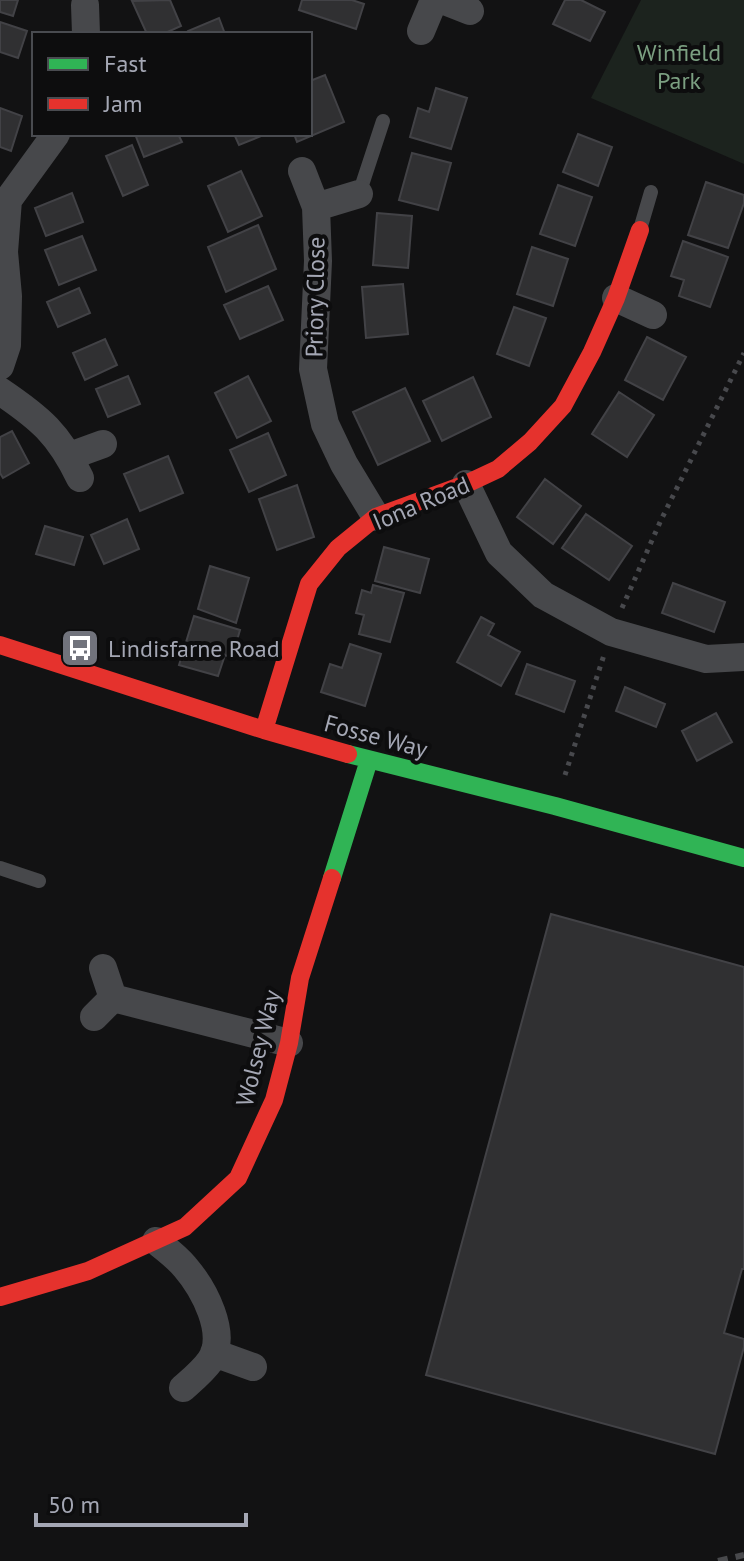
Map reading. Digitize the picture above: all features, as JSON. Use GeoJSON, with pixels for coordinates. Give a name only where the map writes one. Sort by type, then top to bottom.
{"type":"FeatureCollection","features":[{"type":"Feature","properties":{"kind":"street"},"geometry":{"type":"LineString","coordinates":[[421,31],[434,0]]}},
{"type":"Feature","properties":{"kind":"street"},"geometry":{"type":"LineString","coordinates":[[442,0],[470,11]]}},
{"type":"Feature","properties":{"kind":"street"},"geometry":{"type":"LineString","coordinates":[[85,2],[86,32]]}},
{"type":"Feature","properties":{"kind":"street"},"geometry":{"type":"LineString","coordinates":[[0,366],[7,345],[4,199],[54,136]]}},
{"type":"Feature","properties":{"kind":"street","name":"Priory Close"},"geometry":{"type":"LineString","coordinates":[[302,171],[316,207],[318,261],[313,369],[325,424],[344,464],[376,517]]}},
{"type":"Feature","properties":{"kind":"street","name":"Priory Close"},"geometry":{"type":"LineString","coordinates":[[316,207],[359,194]]}},
{"type":"Feature","properties":{"kind":"street","name":"Iona Road"},"geometry":{"type":"LineString","coordinates":[[264,730],[309,584],[338,548],[376,517],[498,469],[530,442],[563,406],[592,352],[616,298],[640,230]]}},
{"type":"Feature","properties":{"kind":"street"},"geometry":{"type":"LineString","coordinates":[[616,298],[653,315]]}},
{"type":"Feature","properties":{"kind":"street"},"geometry":{"type":"LineString","coordinates":[[0,391],[48,426],[75,467],[103,444]]}},
{"type":"Feature","properties":{"kind":"street"},"geometry":{"type":"LineString","coordinates":[[466,484],[499,553],[543,595],[611,632],[706,659],[744,657]]}},
{"type":"Feature","properties":{"kind":"street","name":"Fosse Way"},"geometry":{"type":"LineString","coordinates":[[0,645],[264,730],[744,858]]}},
{"type":"Feature","properties":{"kind":"street","name":"Wolsey Way"},"geometry":{"type":"LineString","coordinates":[[0,1297],[88,1271],[185,1227],[238,1178],[274,1100],[289,1043],[300,978],[369,760]]}},
{"type":"Feature","properties":{"kind":"street"},"geometry":{"type":"LineString","coordinates":[[103,968],[104,1008],[289,1043]]}},
{"type":"Feature","properties":{"kind":"street"},"geometry":{"type":"LineString","coordinates":[[156,1241],[185,1267],[203,1295],[216,1331],[211,1360],[183,1388]]}},
{"type":"Feature","properties":{"kind":"street"},"geometry":{"type":"LineString","coordinates":[[214,1353],[253,1367]]}},
{"type":"Feature","properties":{"kind":"lane"},"geometry":{"type":"LineString","coordinates":[[359,194],[383,121]]}},
{"type":"Feature","properties":{"kind":"lane"},"geometry":{"type":"LineString","coordinates":[[640,230],[651,192]]}},
{"type":"Feature","properties":{"kind":"lane"},"geometry":{"type":"LineString","coordinates":[[0,868],[39,881]]}},
{"type":"Feature","properties":{"kind":"path"},"geometry":{"type":"LineString","coordinates":[[555,806],[611,632],[661,520],[744,353]]}},
{"type":"Feature","properties":{"kind":"green space","name":"Winfield Park"},"geometry":{"type":"Polygon","coordinates":[[[641,0],[744,0],[744,164],[591,98],[641,0]]]}},
{"type":"Feature","properties":{"kind":"building"},"geometry":{"type":"Polygon","coordinates":[[[0,0],[18,0],[13,16],[0,12],[0,0]]]}},
{"type":"Feature","properties":{"kind":"building"},"geometry":{"type":"Polygon","coordinates":[[[170,0],[181,26],[168,32],[146,32],[132,1],[170,0]]]}},
{"type":"Feature","properties":{"kind":"building"},"geometry":{"type":"Polygon","coordinates":[[[302,0],[352,0],[364,4],[356,29],[299,10],[302,0]]]}},
{"type":"Feature","properties":{"kind":"building"},"geometry":{"type":"Polygon","coordinates":[[[565,0],[581,0],[605,12],[590,41],[553,24],[565,0]]]}},
{"type":"Feature","properties":{"kind":"building"},"geometry":{"type":"Polygon","coordinates":[[[219,18],[224,32],[188,32],[219,18]]]}},
{"type":"Feature","properties":{"kind":"building"},"geometry":{"type":"Polygon","coordinates":[[[0,22],[27,31],[18,58],[0,52],[0,22]]]}},
{"type":"Feature","properties":{"kind":"building"},"geometry":{"type":"Polygon","coordinates":[[[325,75],[344,122],[312,136],[312,80],[325,75]]]}},
{"type":"Feature","properties":{"kind":"building"},"geometry":{"type":"Polygon","coordinates":[[[436,88],[467,98],[451,149],[410,137],[418,108],[429,112],[436,88]]]}},
{"type":"Feature","properties":{"kind":"building"},"geometry":{"type":"Polygon","coordinates":[[[0,108],[22,116],[11,151],[0,147],[0,108]]]}},
{"type":"Feature","properties":{"kind":"building"},"geometry":{"type":"Polygon","coordinates":[[[578,134],[612,147],[598,186],[563,172],[578,134]]]}},
{"type":"Feature","properties":{"kind":"building"},"geometry":{"type":"Polygon","coordinates":[[[136,136],[179,136],[182,142],[144,157],[136,136]]]}},
{"type":"Feature","properties":{"kind":"building"},"geometry":{"type":"Polygon","coordinates":[[[235,136],[261,136],[239,145],[235,136]]]}},
{"type":"Feature","properties":{"kind":"building"},"geometry":{"type":"Polygon","coordinates":[[[295,136],[311,136],[297,142],[295,136]]]}},
{"type":"Feature","properties":{"kind":"building"},"geometry":{"type":"Polygon","coordinates":[[[132,145],[148,185],[123,196],[106,156],[132,145]]]}},
{"type":"Feature","properties":{"kind":"building"},"geometry":{"type":"Polygon","coordinates":[[[412,153],[451,163],[438,210],[399,200],[412,153]]]}},
{"type":"Feature","properties":{"kind":"building"},"geometry":{"type":"Polygon","coordinates":[[[241,171],[262,216],[228,232],[208,186],[241,171]]]}},
{"type":"Feature","properties":{"kind":"building"},"geometry":{"type":"Polygon","coordinates":[[[706,182],[744,195],[728,248],[688,235],[706,182]]]}},
{"type":"Feature","properties":{"kind":"building"},"geometry":{"type":"Polygon","coordinates":[[[558,185],[592,197],[575,246],[540,234],[558,185]]]}},
{"type":"Feature","properties":{"kind":"building"},"geometry":{"type":"Polygon","coordinates":[[[72,193],[83,222],[46,236],[35,208],[72,193]]]}},
{"type":"Feature","properties":{"kind":"building"},"geometry":{"type":"Polygon","coordinates":[[[377,213],[412,216],[408,268],[373,265],[377,213]]]}},
{"type":"Feature","properties":{"kind":"building"},"geometry":{"type":"Polygon","coordinates":[[[258,225],[276,269],[226,292],[208,247],[258,225]]]}},
{"type":"Feature","properties":{"kind":"building"},"geometry":{"type":"Polygon","coordinates":[[[82,236],[96,270],[59,285],[45,250],[82,236]]]}},
{"type":"Feature","properties":{"kind":"building"},"geometry":{"type":"Polygon","coordinates":[[[683,241],[728,257],[710,307],[679,296],[684,280],[671,276],[683,241]]]}},
{"type":"Feature","properties":{"kind":"building"},"geometry":{"type":"Polygon","coordinates":[[[532,247],[568,259],[553,306],[517,294],[532,247]]]}},
{"type":"Feature","properties":{"kind":"building"},"geometry":{"type":"Polygon","coordinates":[[[403,284],[408,334],[366,338],[362,287],[403,284]]]}},
{"type":"Feature","properties":{"kind":"building"},"geometry":{"type":"Polygon","coordinates":[[[268,286],[283,320],[240,339],[224,305],[268,286]]]}},
{"type":"Feature","properties":{"kind":"building"},"geometry":{"type":"Polygon","coordinates":[[[79,288],[90,313],[58,327],[47,302],[79,288]]]}},
{"type":"Feature","properties":{"kind":"building"},"geometry":{"type":"Polygon","coordinates":[[[514,307],[546,318],[529,366],[497,354],[514,307]]]}},
{"type":"Feature","properties":{"kind":"building"},"geometry":{"type":"Polygon","coordinates":[[[647,337],[686,357],[663,400],[625,380],[647,337]]]}},
{"type":"Feature","properties":{"kind":"building"},"geometry":{"type":"Polygon","coordinates":[[[105,339],[117,365],[85,380],[73,353],[105,339]]]}},
{"type":"Feature","properties":{"kind":"building"},"geometry":{"type":"Polygon","coordinates":[[[128,376],[140,404],[108,417],[96,389],[128,376]]]}},
{"type":"Feature","properties":{"kind":"building"},"geometry":{"type":"Polygon","coordinates":[[[248,376],[271,421],[237,438],[215,393],[248,376]]]}},
{"type":"Feature","properties":{"kind":"building"},"geometry":{"type":"Polygon","coordinates":[[[473,377],[491,417],[442,441],[423,401],[473,377]]]}},
{"type":"Feature","properties":{"kind":"building"},"geometry":{"type":"Polygon","coordinates":[[[405,388],[430,441],[378,465],[353,412],[405,388]]]}},
{"type":"Feature","properties":{"kind":"building"},"geometry":{"type":"Polygon","coordinates":[[[619,392],[654,415],[627,457],[592,434],[619,392]]]}},
{"type":"Feature","properties":{"kind":"building"},"geometry":{"type":"Polygon","coordinates":[[[12,431],[29,463],[3,478],[0,473],[0,437],[12,431]]]}},
{"type":"Feature","properties":{"kind":"building"},"geometry":{"type":"Polygon","coordinates":[[[268,433],[286,475],[249,492],[230,450],[268,433]]]}},
{"type":"Feature","properties":{"kind":"building"},"geometry":{"type":"Polygon","coordinates":[[[168,456],[183,493],[140,511],[124,474],[168,456]]]}},
{"type":"Feature","properties":{"kind":"building"},"geometry":{"type":"Polygon","coordinates":[[[545,479],[581,506],[553,544],[517,517],[545,479]]]}},
{"type":"Feature","properties":{"kind":"building"},"geometry":{"type":"Polygon","coordinates":[[[297,485],[314,537],[277,550],[259,499],[297,485]]]}},
{"type":"Feature","properties":{"kind":"building"},"geometry":{"type":"Polygon","coordinates":[[[586,514],[632,546],[609,580],[562,548],[586,514]]]}},
{"type":"Feature","properties":{"kind":"building"},"geometry":{"type":"Polygon","coordinates":[[[127,519],[139,549],[104,564],[91,535],[127,519]]]}},
{"type":"Feature","properties":{"kind":"building"},"geometry":{"type":"Polygon","coordinates":[[[45,526],[83,537],[74,565],[36,554],[45,526]]]}},
{"type":"Feature","properties":{"kind":"building"},"geometry":{"type":"Polygon","coordinates":[[[384,547],[429,559],[420,593],[375,581],[384,547]]]}},
{"type":"Feature","properties":{"kind":"building"},"geometry":{"type":"Polygon","coordinates":[[[210,566],[249,578],[236,623],[198,609],[210,566]]]}},
{"type":"Feature","properties":{"kind":"building"},"geometry":{"type":"Polygon","coordinates":[[[673,583],[725,602],[714,632],[662,613],[673,583]]]}},
{"type":"Feature","properties":{"kind":"building"},"geometry":{"type":"Polygon","coordinates":[[[373,585],[404,593],[390,642],[359,634],[364,615],[356,613],[362,590],[371,593],[373,585]]]}},
{"type":"Feature","properties":{"kind":"building"},"geometry":{"type":"Polygon","coordinates":[[[194,616],[240,630],[232,658],[225,655],[218,676],[179,665],[194,616]]]}},
{"type":"Feature","properties":{"kind":"building"},"geometry":{"type":"Polygon","coordinates":[[[481,617],[494,624],[488,635],[520,652],[501,686],[457,662],[481,617]]]}},
{"type":"Feature","properties":{"kind":"building"},"geometry":{"type":"Polygon","coordinates":[[[350,644],[381,654],[365,706],[321,692],[330,664],[342,668],[350,644]]]}},
{"type":"Feature","properties":{"kind":"building"},"geometry":{"type":"Polygon","coordinates":[[[527,664],[575,681],[564,712],[516,694],[527,664]]]}},
{"type":"Feature","properties":{"kind":"building"},"geometry":{"type":"Polygon","coordinates":[[[625,687],[665,704],[656,727],[616,711],[625,687]]]}},
{"type":"Feature","properties":{"kind":"building"},"geometry":{"type":"Polygon","coordinates":[[[716,713],[732,742],[697,761],[682,731],[716,713]]]}},
{"type":"Feature","properties":{"kind":"building"},"geometry":{"type":"Polygon","coordinates":[[[551,914],[744,967],[744,1269],[724,1333],[744,1339],[744,1347],[715,1454],[426,1375],[551,914]]]}},
{"type":"Feature","properties":{"kind":"railway"},"geometry":{"type":"LineString","coordinates":[[718,1561],[744,1555]]}},
{"type":"Feature","properties":{"kind":"traffic: fast"},"geometry":{"type":"LineString","coordinates":[[348,754],[744,858]]}},
{"type":"Feature","properties":{"kind":"traffic: fast"},"geometry":{"type":"LineString","coordinates":[[332,878],[369,760]]}},
{"type":"Feature","properties":{"kind":"traffic: jam"},"geometry":{"type":"LineString","coordinates":[[264,730],[309,584],[338,548],[376,517],[498,469],[530,442],[563,406],[592,352],[616,298],[640,230]]}},
{"type":"Feature","properties":{"kind":"traffic: jam"},"geometry":{"type":"LineString","coordinates":[[0,645],[348,754]]}},
{"type":"Feature","properties":{"kind":"traffic: jam"},"geometry":{"type":"LineString","coordinates":[[0,1297],[88,1271],[185,1227],[238,1178],[274,1100],[289,1043],[300,978],[332,878]]}},
{"type":"Feature","properties":{"kind":"place","name":"Lindisfarne Road"},"geometry":{"type":"Point","coordinates":[80,648]}}]}
